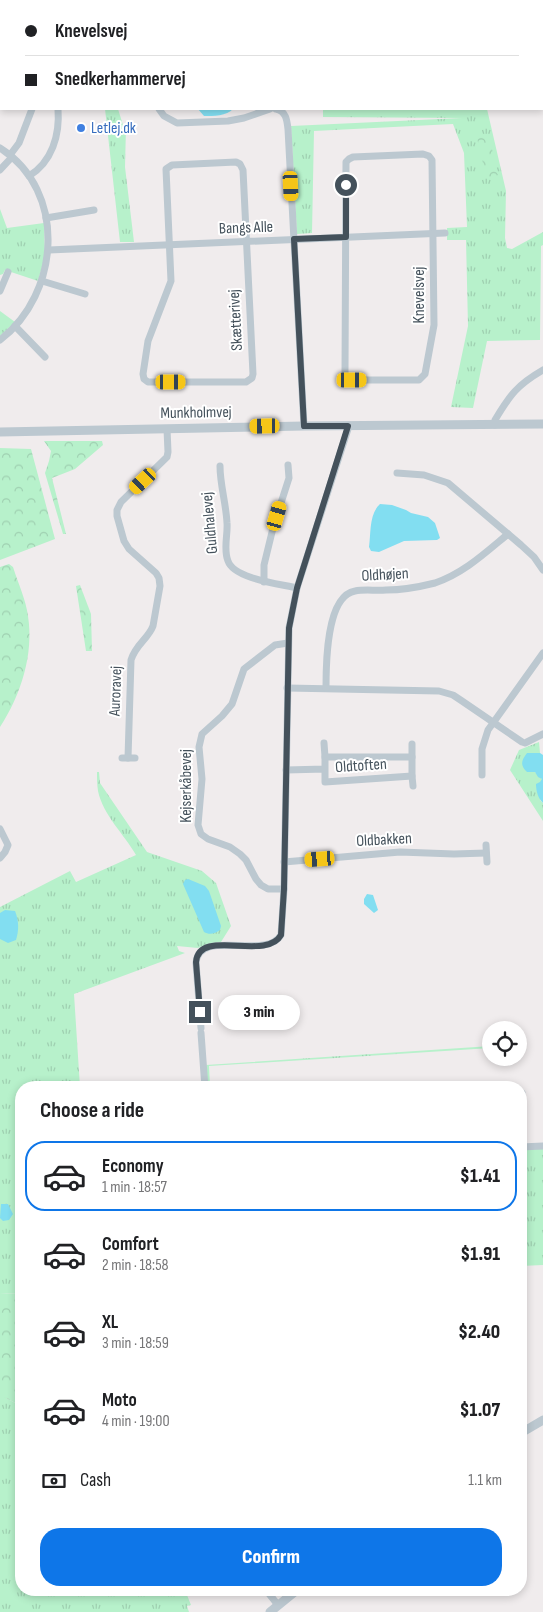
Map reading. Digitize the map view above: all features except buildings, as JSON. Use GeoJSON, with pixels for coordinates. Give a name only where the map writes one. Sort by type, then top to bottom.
{"type":"FeatureCollection","features":[{"type":"Feature","properties":{"kind":"street"},"geometry":{"type":"LineString","coordinates":[[0,170],[19,143],[32,110]]}},
{"type":"Feature","properties":{"kind":"street"},"geometry":{"type":"LineString","coordinates":[[29,176],[38,169],[52,149],[58,129],[58,110]]}},
{"type":"Feature","properties":{"kind":"street"},"geometry":{"type":"LineString","coordinates":[[160,110],[164,116],[177,123],[228,121],[267,110]]}},
{"type":"Feature","properties":{"kind":"street"},"geometry":{"type":"LineString","coordinates":[[278,110],[283,112],[287,123],[304,426]]}},
{"type":"Feature","properties":{"kind":"street"},"geometry":{"type":"LineString","coordinates":[[0,148],[11,156],[29,176],[37,191],[46,218],[49,250],[42,281],[30,306],[15,326],[0,340]]}},
{"type":"Feature","properties":{"kind":"street","name":"Knevelsvej"},"geometry":{"type":"LineString","coordinates":[[423,154],[430,157],[432,166],[434,325],[425,374],[419,380],[352,380],[346,376],[346,237],[345,164],[348,159],[353,156],[423,154]]}},
{"type":"Feature","properties":{"kind":"street","name":"Skætterivej"},"geometry":{"type":"LineString","coordinates":[[238,162],[243,168],[253,374],[251,380],[246,382],[152,383],[144,379],[143,374],[148,341],[171,282],[169,245],[165,172],[167,168],[172,165],[238,162]]}},
{"type":"Feature","properties":{"kind":"street"},"geometry":{"type":"LineString","coordinates":[[46,218],[94,210]]}},
{"type":"Feature","properties":{"kind":"street","name":"Bangs Alle"},"geometry":{"type":"LineString","coordinates":[[49,250],[445,233]]}},
{"type":"Feature","properties":{"kind":"street"},"geometry":{"type":"LineString","coordinates":[[0,291],[5,276]]}},
{"type":"Feature","properties":{"kind":"street"},"geometry":{"type":"LineString","coordinates":[[42,281],[85,294]]}},
{"type":"Feature","properties":{"kind":"street"},"geometry":{"type":"LineString","coordinates":[[15,326],[45,357]]}},
{"type":"Feature","properties":{"kind":"street"},"geometry":{"type":"LineString","coordinates":[[495,425],[495,420],[510,395],[524,381],[543,370]]}},
{"type":"Feature","properties":{"kind":"street","name":"Munkholmvej"},"geometry":{"type":"LineString","coordinates":[[0,432],[304,426],[543,424]]}},
{"type":"Feature","properties":{"kind":"street"},"geometry":{"type":"LineString","coordinates":[[205,1081],[196,967],[198,954],[207,947],[269,945],[277,940],[282,931],[290,618],[297,588],[348,426]]}},
{"type":"Feature","properties":{"kind":"street","name":"Auroravej"},"geometry":{"type":"LineString","coordinates":[[128,758],[131,660],[135,650],[150,633],[153,626],[160,581],[157,574],[127,545],[123,538],[117,510],[124,499],[165,459],[168,452],[167,429]]}},
{"type":"Feature","properties":{"kind":"street"},"geometry":{"type":"LineString","coordinates":[[264,582],[264,565],[273,528],[289,478],[288,465]]}},
{"type":"Feature","properties":{"kind":"street","name":"Guldhalevej"},"geometry":{"type":"LineString","coordinates":[[219,466],[227,522],[225,537],[227,561],[234,568],[254,580],[297,588]]}},
{"type":"Feature","properties":{"kind":"street"},"geometry":{"type":"LineString","coordinates":[[397,473],[424,475],[448,483],[529,552],[543,570]]}},
{"type":"Feature","properties":{"kind":"street","name":"Oldhøjen"},"geometry":{"type":"LineString","coordinates":[[326,688],[327,645],[330,629],[338,606],[345,596],[356,590],[404,589],[441,581],[469,566],[508,534]]}},
{"type":"Feature","properties":{"kind":"street","name":"Kejserkåbevej"},"geometry":{"type":"LineString","coordinates":[[284,889],[268,889],[261,885],[240,854],[230,846],[208,839],[201,834],[198,825],[202,779],[199,747],[200,739],[204,733],[232,704],[244,670],[275,645],[288,643]]}},
{"type":"Feature","properties":{"kind":"street"},"geometry":{"type":"LineString","coordinates":[[482,775],[482,745],[492,722],[543,653]]}},
{"type":"Feature","properties":{"kind":"street"},"geometry":{"type":"LineString","coordinates":[[288,688],[439,691],[453,695],[524,743],[543,734]]}},
{"type":"Feature","properties":{"kind":"street"},"geometry":{"type":"LineString","coordinates":[[324,743],[324,757]]}},
{"type":"Feature","properties":{"kind":"street"},"geometry":{"type":"LineString","coordinates":[[412,744],[412,786]]}},
{"type":"Feature","properties":{"kind":"street","name":"Oldtoften"},"geometry":{"type":"LineString","coordinates":[[412,757],[324,757],[326,782],[412,776]]}},
{"type":"Feature","properties":{"kind":"street","name":"Oldtoften"},"geometry":{"type":"LineString","coordinates":[[286,770],[325,769]]}},
{"type":"Feature","properties":{"kind":"street"},"geometry":{"type":"LineString","coordinates":[[0,829],[8,846],[0,858]]}},
{"type":"Feature","properties":{"kind":"street","name":"Oldbakken"},"geometry":{"type":"LineString","coordinates":[[284,862],[400,852],[454,854],[486,849],[487,862]]}},
{"type":"Feature","properties":{"kind":"street"},"geometry":{"type":"LineString","coordinates":[[527,1147],[543,1146]]}},
{"type":"Feature","properties":{"kind":"street"},"geometry":{"type":"LineString","coordinates":[[527,1429],[543,1420]]}},
{"type":"Feature","properties":{"kind":"street"},"geometry":{"type":"LineString","coordinates":[[271,1596],[278,1605]]}},
{"type":"Feature","properties":{"kind":"street"},"geometry":{"type":"LineString","coordinates":[[270,1612],[289,1596]]}},
{"type":"Feature","properties":{"kind":"green space"},"geometry":{"type":"Polygon","coordinates":[[[105,110],[118,110],[123,125],[126,127],[125,167],[134,242],[120,242],[105,110]]]}},
{"type":"Feature","properties":{"kind":"green space"},"geometry":{"type":"Polygon","coordinates":[[[323,110],[487,110],[506,191],[505,238],[507,248],[512,249],[543,232],[543,245],[541,246],[540,340],[487,341],[473,408],[451,407],[468,326],[466,240],[447,240],[447,228],[467,227],[464,153],[453,124],[314,131],[312,233],[297,234],[291,126],[462,118],[323,117],[323,110]]]}},
{"type":"Feature","properties":{"kind":"green space"},"geometry":{"type":"Polygon","coordinates":[[[489,136],[498,175],[488,178],[477,138],[489,136]]]}},
{"type":"Feature","properties":{"kind":"green space"},"geometry":{"type":"Polygon","coordinates":[[[0,209],[7,228],[44,223],[45,256],[38,281],[5,270],[0,275],[0,209]]]}},
{"type":"Feature","properties":{"kind":"green space"},"geometry":{"type":"Polygon","coordinates":[[[0,311],[15,322],[0,336],[0,311]]]}},
{"type":"Feature","properties":{"kind":"green space"},"geometry":{"type":"Polygon","coordinates":[[[44,441],[102,441],[103,445],[75,469],[52,478],[66,534],[63,534],[45,473],[51,451],[44,441]]]}},
{"type":"Feature","properties":{"kind":"green space"},"geometry":{"type":"Polygon","coordinates":[[[0,448],[31,449],[55,539],[0,560],[0,448]]]}},
{"type":"Feature","properties":{"kind":"green space"},"geometry":{"type":"Polygon","coordinates":[[[9,564],[13,567],[26,604],[29,645],[20,688],[0,727],[0,567],[9,564]]]}},
{"type":"Feature","properties":{"kind":"green space"},"geometry":{"type":"Polygon","coordinates":[[[80,585],[91,614],[92,651],[86,651],[76,586],[80,585]]]}},
{"type":"Feature","properties":{"kind":"green space"},"geometry":{"type":"Polygon","coordinates":[[[539,742],[540,753],[527,753],[535,772],[542,779],[540,800],[543,803],[543,821],[510,770],[519,750],[539,742]]]}},
{"type":"Feature","properties":{"kind":"green space"},"geometry":{"type":"Polygon","coordinates":[[[97,772],[99,772],[100,783],[147,852],[202,871],[216,883],[231,926],[221,942],[198,948],[177,946],[179,951],[185,953],[74,994],[80,1081],[15,1081],[15,1293],[0,1294],[0,907],[70,871],[76,882],[136,855],[104,808],[97,784],[97,772]]]}},
{"type":"Feature","properties":{"kind":"green space"},"geometry":{"type":"Polygon","coordinates":[[[482,1047],[482,1049],[209,1066],[210,1081],[207,1081],[206,1065],[482,1047]]]}},
{"type":"Feature","properties":{"kind":"green space"},"geometry":{"type":"Polygon","coordinates":[[[527,1149],[543,1149],[543,1265],[527,1266],[527,1149]]]}},
{"type":"Feature","properties":{"kind":"green space"},"geometry":{"type":"Polygon","coordinates":[[[15,1293],[15,1403],[6,1398],[0,1398],[0,1294],[15,1293]]]}},
{"type":"Feature","properties":{"kind":"green space"},"geometry":{"type":"Polygon","coordinates":[[[0,1398],[6,1398],[15,1403],[15,1596],[187,1596],[191,1605],[187,1606],[189,1612],[0,1612],[0,1398]]]}},
{"type":"Feature","properties":{"kind":"water"},"geometry":{"type":"Polygon","coordinates":[[[199,110],[232,110],[216,116],[204,116],[199,110]]]}},
{"type":"Feature","properties":{"kind":"water"},"geometry":{"type":"Polygon","coordinates":[[[380,504],[392,505],[411,513],[428,517],[435,523],[440,538],[437,540],[404,541],[379,552],[371,551],[369,547],[372,518],[380,504]]]}},
{"type":"Feature","properties":{"kind":"water"},"geometry":{"type":"Polygon","coordinates":[[[527,753],[540,753],[543,755],[543,803],[536,787],[536,784],[542,779],[535,772],[527,772],[522,765],[527,753]]]}},
{"type":"Feature","properties":{"kind":"water"},"geometry":{"type":"Polygon","coordinates":[[[188,879],[205,886],[209,891],[221,926],[220,930],[210,934],[204,932],[183,884],[188,879]]]}},
{"type":"Feature","properties":{"kind":"water"},"geometry":{"type":"Polygon","coordinates":[[[367,894],[373,895],[378,910],[374,913],[364,904],[367,894]]]}},
{"type":"Feature","properties":{"kind":"water"},"geometry":{"type":"Polygon","coordinates":[[[5,910],[15,911],[18,922],[16,940],[8,943],[0,939],[0,913],[5,910]]]}},
{"type":"Feature","properties":{"kind":"water"},"geometry":{"type":"Polygon","coordinates":[[[1,1204],[8,1204],[13,1214],[9,1220],[3,1221],[0,1218],[1,1204]]]}},
{"type":"Feature","properties":{"kind":"place","name":"Letlej.dk"},"geometry":{"type":"Point","coordinates":[81,128]}},
{"type":"Feature","properties":{"kind":"route"},"geometry":{"type":"LineString","coordinates":[[200,1012],[196,962],[200,951],[207,947],[227,945],[269,945],[279,938],[282,931],[289,628],[297,588],[348,426],[304,426],[294,239],[346,237],[346,185]]}}]}
